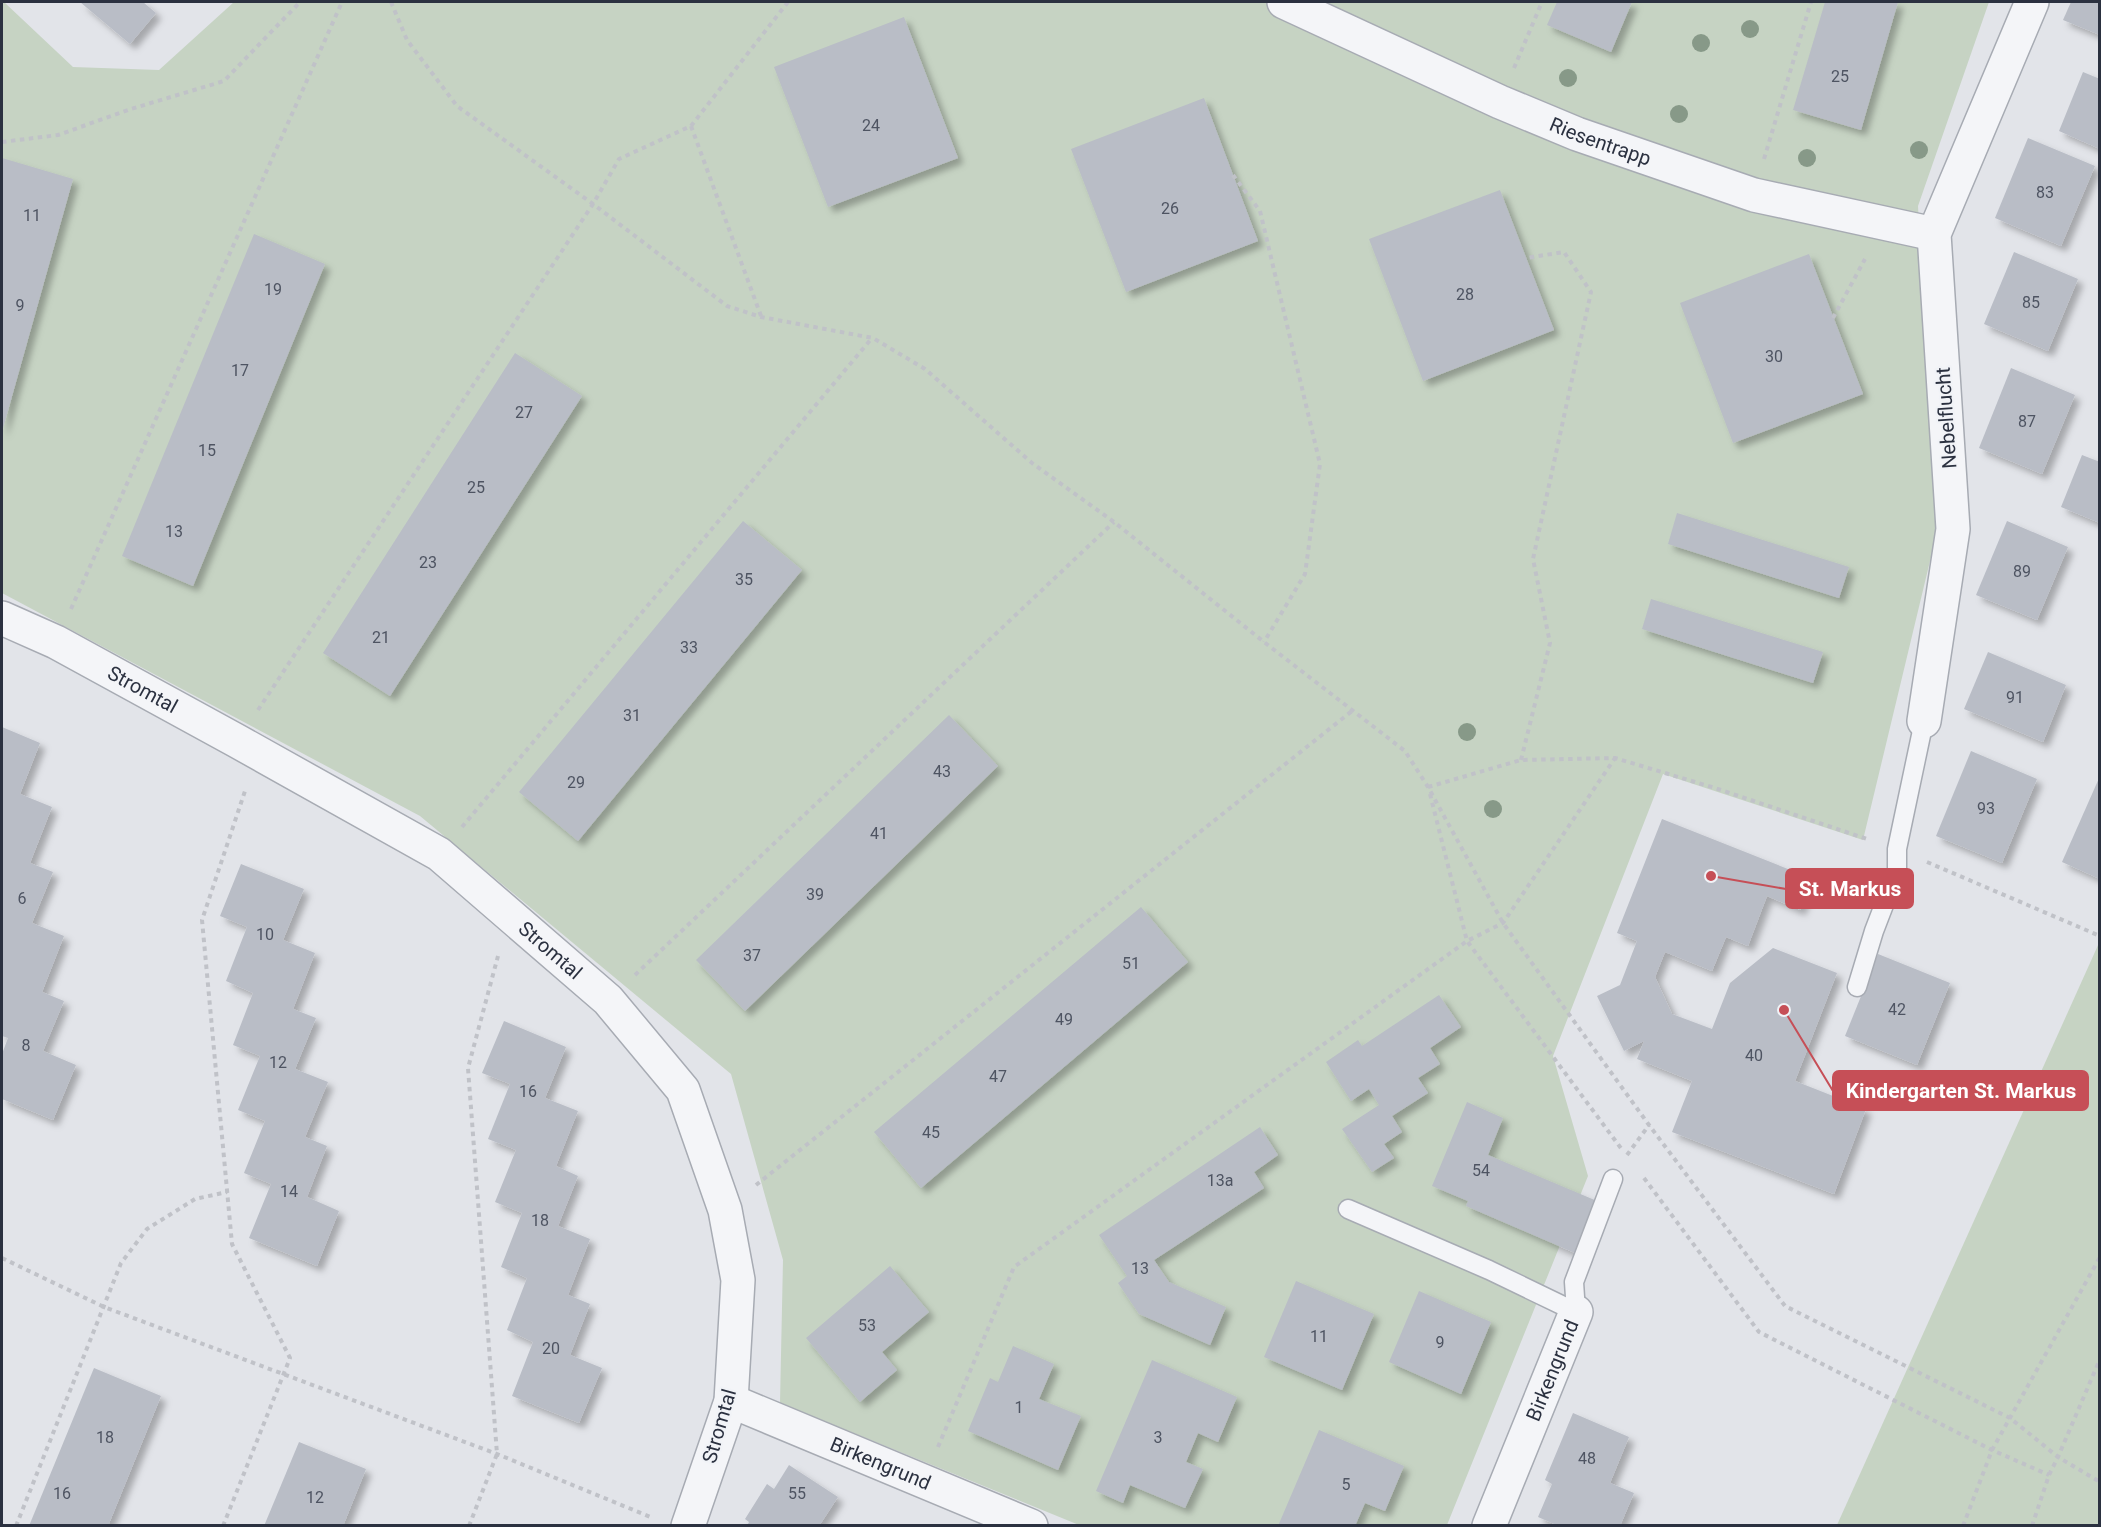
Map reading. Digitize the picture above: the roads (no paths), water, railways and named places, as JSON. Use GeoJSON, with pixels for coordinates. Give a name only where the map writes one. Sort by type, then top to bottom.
{"type":"FeatureCollection","features":[{"type":"Feature","properties":{"kind":"street","name":"Riesentrapp"},"geometry":{"type":"LineString","coordinates":[[1284,2],[1500,102],[1577,134],[1754,195],[1934,234]]}},
{"type":"Feature","properties":{"kind":"street","name":"Nebelflucht"},"geometry":{"type":"LineString","coordinates":[[1924,721],[1953,529],[1934,234],[2032,2]]}},
{"type":"Feature","properties":{"kind":"street","name":"Stromtal"},"geometry":{"type":"LineString","coordinates":[[2,618],[56,642],[439,854],[608,1000],[683,1090],[724,1210],[738,1280],[731,1401],[674,1523]]}},
{"type":"Feature","properties":{"kind":"street","name":"Birkengrund"},"geometry":{"type":"LineString","coordinates":[[1489,1526],[1576,1312]]}},
{"type":"Feature","properties":{"kind":"street","name":"Birkengrund"},"geometry":{"type":"LineString","coordinates":[[731,1401],[1031,1526]]}},
{"type":"Feature","properties":{"kind":"lane","name":"Nebelflucht"},"geometry":{"type":"LineString","coordinates":[[1857,987],[1874,931],[1897,871],[1897,849],[1924,721]]}},
{"type":"Feature","properties":{"kind":"lane","name":"Birkengrund"},"geometry":{"type":"LineString","coordinates":[[1576,1312],[1574,1282],[1613,1179]]}},
{"type":"Feature","properties":{"kind":"lane"},"geometry":{"type":"LineString","coordinates":[[1348,1209],[1489,1270],[1576,1312]]}},
{"type":"Feature","properties":{"kind":"place","name":"St. Markus"},"geometry":{"type":"Point","coordinates":[1711,876]}},
{"type":"Feature","properties":{"kind":"place","name":"Kindergarten St. Markus"},"geometry":{"type":"Point","coordinates":[1784,1010]}}]}
